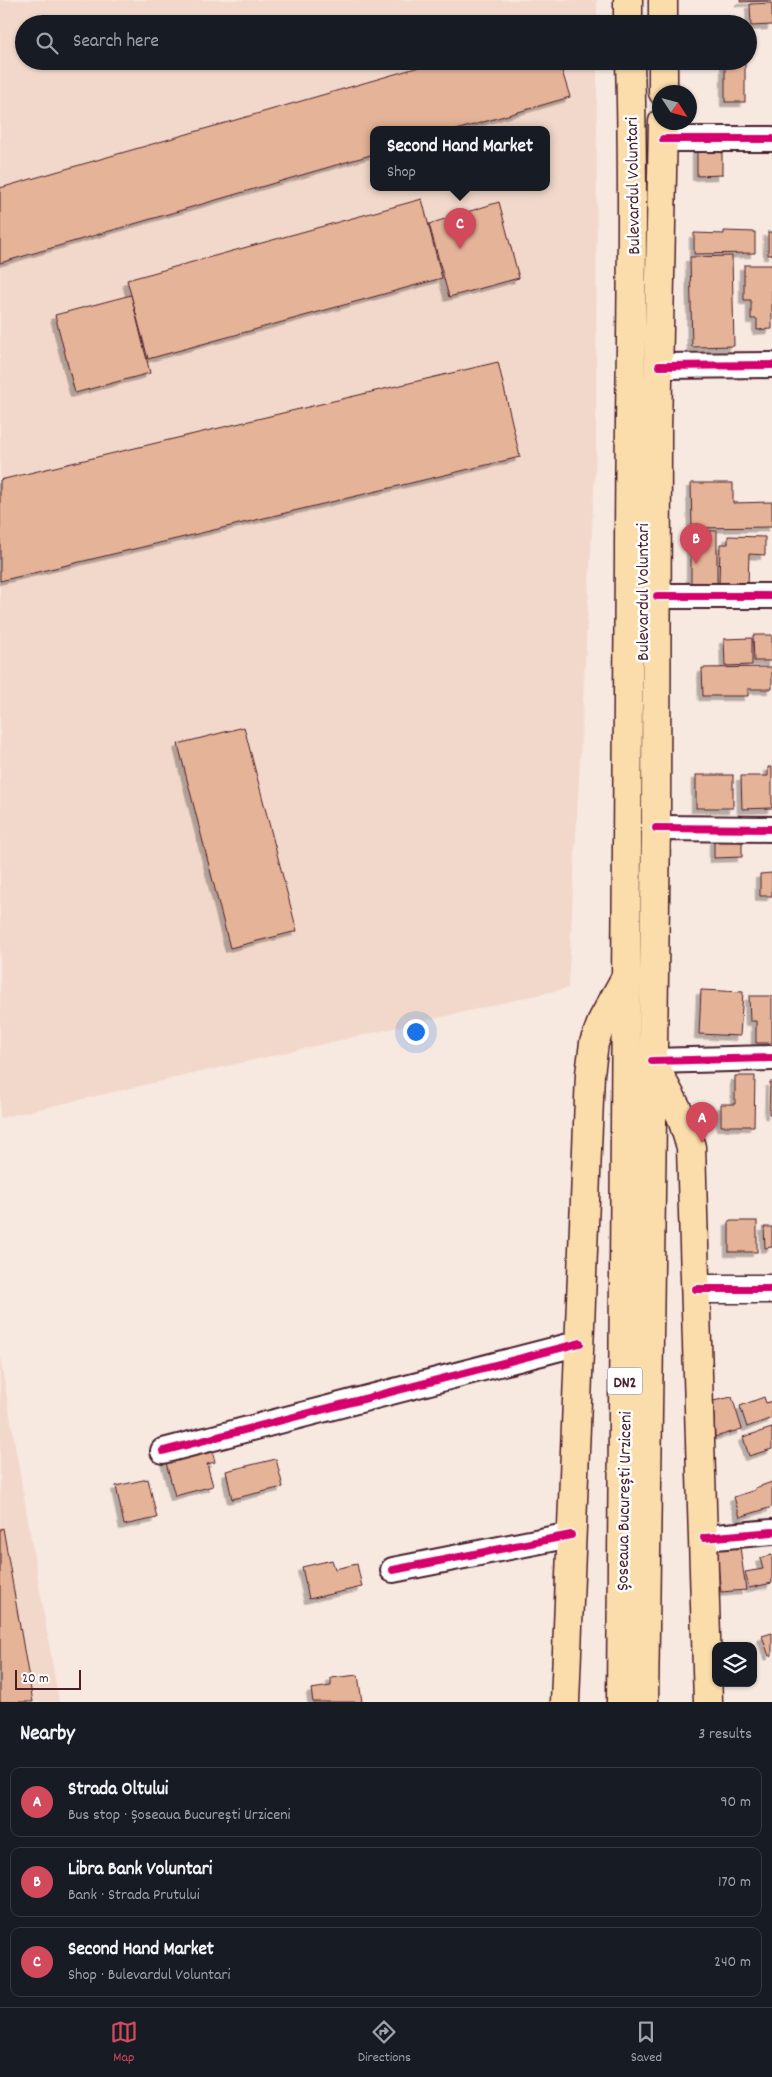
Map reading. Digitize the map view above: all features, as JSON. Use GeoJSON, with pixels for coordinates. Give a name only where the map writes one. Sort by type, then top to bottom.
{"type":"FeatureCollection","features":[{"type":"Feature","properties":{"kind":"highway"},"geometry":{"type":"LineString","coordinates":[[628,0],[628,15]]}},
{"type":"Feature","properties":{"kind":"highway"},"geometry":{"type":"LineString","coordinates":[[663,0],[663,15]]}},
{"type":"Feature","properties":{"kind":"highway","name":"Bulevardul Voluntari"},"geometry":{"type":"LineString","coordinates":[[630,70],[633,279],[629,432],[629,971],[640,1061]]}},
{"type":"Feature","properties":{"kind":"highway"},"geometry":{"type":"LineString","coordinates":[[663,70],[663,85]]}},
{"type":"Feature","properties":{"kind":"highway","name":"Bulevardul Voluntari"},"geometry":{"type":"LineString","coordinates":[[640,1061],[656,828],[657,432],[663,131]]}},
{"type":"Feature","properties":{"kind":"highway"},"geometry":{"type":"LineString","coordinates":[[565,1702],[590,1074],[594,1043],[603,1019],[629,971]]}},
{"type":"Feature","properties":{"kind":"highway"},"geometry":{"type":"LineString","coordinates":[[640,1061],[681,1116],[692,1147],[708,1702]]}},
{"type":"Feature","properties":{"kind":"highway","name":"Șoseaua București Urziceni"},"geometry":{"type":"LineString","coordinates":[[621,1702],[640,1061]]}},
{"type":"Feature","properties":{"kind":"highway","name":"Șoseaua București Urziceni"},"geometry":{"type":"LineString","coordinates":[[640,1061],[644,1702]]}},
{"type":"Feature","properties":{"kind":"street"},"geometry":{"type":"LineString","coordinates":[[663,131],[772,139]]}},
{"type":"Feature","properties":{"kind":"street"},"geometry":{"type":"LineString","coordinates":[[659,366],[772,365]]}},
{"type":"Feature","properties":{"kind":"street"},"geometry":{"type":"LineString","coordinates":[[657,596],[772,596]]}},
{"type":"Feature","properties":{"kind":"street"},"geometry":{"type":"LineString","coordinates":[[656,828],[772,829]]}},
{"type":"Feature","properties":{"kind":"street"},"geometry":{"type":"LineString","coordinates":[[640,1061],[772,1058]]}},
{"type":"Feature","properties":{"kind":"street"},"geometry":{"type":"LineString","coordinates":[[696,1288],[772,1289]]}},
{"type":"Feature","properties":{"kind":"street"},"geometry":{"type":"LineString","coordinates":[[163,1451],[580,1343]]}},
{"type":"Feature","properties":{"kind":"street"},"geometry":{"type":"LineString","coordinates":[[704,1538],[772,1532]]}},
{"type":"Feature","properties":{"kind":"street"},"geometry":{"type":"LineString","coordinates":[[393,1570],[571,1535]]}},
{"type":"Feature","properties":{"kind":"shaded area"},"geometry":{"type":"Polygon","coordinates":[[[0,0],[597,0],[597,15],[15,15],[15,70],[597,70],[596,452],[568,988],[0,1118],[0,0]]]}},
{"type":"Feature","properties":{"kind":"shaded area"},"geometry":{"type":"Polygon","coordinates":[[[0,1357],[59,1702],[0,1702],[0,1357]]]}},
{"type":"Feature","properties":{"kind":"building"},"geometry":{"type":"Polygon","coordinates":[[[740,0],[772,0],[772,1],[740,2],[740,0]]]}},
{"type":"Feature","properties":{"kind":"building"},"geometry":{"type":"Polygon","coordinates":[[[772,3],[772,25],[757,26],[757,15],[750,15],[750,4],[772,3]]]}},
{"type":"Feature","properties":{"kind":"building"},"geometry":{"type":"Polygon","coordinates":[[[409,70],[562,70],[570,97],[470,126],[370,126],[370,155],[0,263],[0,188],[409,70]]]}},
{"type":"Feature","properties":{"kind":"building"},"geometry":{"type":"Polygon","coordinates":[[[725,70],[745,70],[745,102],[725,102],[725,70]]]}},
{"type":"Feature","properties":{"kind":"building"},"geometry":{"type":"Polygon","coordinates":[[[722,147],[722,175],[697,176],[697,148],[722,147]]]}},
{"type":"Feature","properties":{"kind":"building"},"geometry":{"type":"Polygon","coordinates":[[[422,199],[442,278],[148,359],[127,280],[422,199]]]}},
{"type":"Feature","properties":{"kind":"building"},"geometry":{"type":"Polygon","coordinates":[[[499,202],[519,278],[449,297],[429,224],[499,202]]]}},
{"type":"Feature","properties":{"kind":"building"},"geometry":{"type":"Polygon","coordinates":[[[724,231],[755,232],[755,253],[694,254],[694,233],[724,234],[724,231]]]}},
{"type":"Feature","properties":{"kind":"building"},"geometry":{"type":"Polygon","coordinates":[[[768,232],[772,232],[772,255],[768,255],[768,232]]]}},
{"type":"Feature","properties":{"kind":"building"},"geometry":{"type":"Polygon","coordinates":[[[732,256],[734,346],[692,347],[690,257],[732,256]]]}},
{"type":"Feature","properties":{"kind":"building"},"geometry":{"type":"Polygon","coordinates":[[[744,265],[772,265],[772,329],[757,330],[757,319],[751,319],[751,300],[744,300],[744,265]]]}},
{"type":"Feature","properties":{"kind":"building"},"geometry":{"type":"Polygon","coordinates":[[[131,295],[150,373],[75,393],[55,315],[131,295]]]}},
{"type":"Feature","properties":{"kind":"building"},"geometry":{"type":"Polygon","coordinates":[[[498,362],[520,457],[0,581],[0,480],[498,362]]]}},
{"type":"Feature","properties":{"kind":"building"},"geometry":{"type":"Polygon","coordinates":[[[691,483],[733,483],[733,503],[772,502],[772,527],[692,528],[691,483]]]}},
{"type":"Feature","properties":{"kind":"building"},"geometry":{"type":"Polygon","coordinates":[[[691,531],[717,531],[717,584],[691,584],[691,531]]]}},
{"type":"Feature","properties":{"kind":"building"},"geometry":{"type":"Polygon","coordinates":[[[728,536],[765,537],[765,555],[749,554],[748,585],[719,585],[720,544],[728,544],[728,536]]]}},
{"type":"Feature","properties":{"kind":"building"},"geometry":{"type":"Polygon","coordinates":[[[753,635],[772,635],[772,661],[754,661],[753,635]]]}},
{"type":"Feature","properties":{"kind":"building"},"geometry":{"type":"Polygon","coordinates":[[[752,638],[752,665],[725,666],[724,639],[752,638]]]}},
{"type":"Feature","properties":{"kind":"building"},"geometry":{"type":"Polygon","coordinates":[[[772,667],[772,689],[748,689],[748,696],[703,696],[702,668],[772,667]]]}},
{"type":"Feature","properties":{"kind":"building"},"geometry":{"type":"Polygon","coordinates":[[[244,727],[297,931],[230,948],[178,744],[244,727]]]}},
{"type":"Feature","properties":{"kind":"building"},"geometry":{"type":"Polygon","coordinates":[[[768,767],[772,767],[772,808],[742,809],[741,776],[768,776],[768,767]]]}},
{"type":"Feature","properties":{"kind":"building"},"geometry":{"type":"Polygon","coordinates":[[[696,775],[733,775],[733,808],[696,808],[696,775]]]}},
{"type":"Feature","properties":{"kind":"building"},"geometry":{"type":"Polygon","coordinates":[[[742,838],[742,857],[714,858],[714,839],[742,838]]]}},
{"type":"Feature","properties":{"kind":"building"},"geometry":{"type":"Polygon","coordinates":[[[772,873],[772,896],[760,896],[760,874],[772,873]]]}},
{"type":"Feature","properties":{"kind":"building"},"geometry":{"type":"Polygon","coordinates":[[[701,990],[743,992],[740,1036],[699,1034],[701,990]]]}},
{"type":"Feature","properties":{"kind":"building"},"geometry":{"type":"Polygon","coordinates":[[[749,996],[772,996],[772,1043],[756,1043],[756,1021],[750,1021],[749,996]]]}},
{"type":"Feature","properties":{"kind":"building"},"geometry":{"type":"Polygon","coordinates":[[[735,1076],[755,1076],[754,1126],[721,1126],[721,1104],[735,1104],[735,1076]]]}},
{"type":"Feature","properties":{"kind":"building"},"geometry":{"type":"Polygon","coordinates":[[[770,1082],[772,1082],[772,1114],[769,1114],[770,1082]]]}},
{"type":"Feature","properties":{"kind":"building"},"geometry":{"type":"Polygon","coordinates":[[[729,1221],[757,1221],[757,1252],[729,1252],[729,1221]]]}},
{"type":"Feature","properties":{"kind":"building"},"geometry":{"type":"Polygon","coordinates":[[[764,1227],[772,1227],[772,1247],[765,1248],[764,1227]]]}},
{"type":"Feature","properties":{"kind":"building"},"geometry":{"type":"Polygon","coordinates":[[[732,1397],[742,1429],[715,1437],[713,1401],[732,1397]]]}},
{"type":"Feature","properties":{"kind":"building"},"geometry":{"type":"Polygon","coordinates":[[[764,1397],[766,1403],[772,1401],[772,1418],[747,1427],[740,1406],[764,1397]]]}},
{"type":"Feature","properties":{"kind":"building"},"geometry":{"type":"Polygon","coordinates":[[[772,1428],[772,1449],[749,1456],[743,1437],[772,1428]]]}},
{"type":"Feature","properties":{"kind":"building"},"geometry":{"type":"Polygon","coordinates":[[[211,1446],[215,1462],[207,1464],[213,1486],[175,1496],[165,1459],[211,1446]]]}},
{"type":"Feature","properties":{"kind":"building"},"geometry":{"type":"Polygon","coordinates":[[[276,1459],[283,1487],[232,1499],[226,1471],[276,1459]]]}},
{"type":"Feature","properties":{"kind":"building"},"geometry":{"type":"Polygon","coordinates":[[[148,1479],[157,1518],[124,1525],[116,1486],[148,1479]]]}},
{"type":"Feature","properties":{"kind":"building"},"geometry":{"type":"Polygon","coordinates":[[[772,1482],[772,1507],[740,1517],[734,1497],[772,1482]]]}},
{"type":"Feature","properties":{"kind":"building"},"geometry":{"type":"Polygon","coordinates":[[[3,1528],[33,1702],[0,1702],[0,1529],[3,1528]]]}},
{"type":"Feature","properties":{"kind":"building"},"geometry":{"type":"Polygon","coordinates":[[[740,1547],[746,1590],[721,1592],[716,1549],[740,1547]]]}},
{"type":"Feature","properties":{"kind":"building"},"geometry":{"type":"Polygon","coordinates":[[[772,1555],[772,1583],[749,1588],[745,1572],[763,1569],[760,1558],[772,1555]]]}},
{"type":"Feature","properties":{"kind":"building"},"geometry":{"type":"Polygon","coordinates":[[[332,1560],[335,1569],[357,1564],[362,1587],[309,1599],[302,1567],[332,1560]]]}},
{"type":"Feature","properties":{"kind":"building"},"geometry":{"type":"Polygon","coordinates":[[[772,1633],[772,1655],[769,1656],[762,1636],[772,1633]]]}},
{"type":"Feature","properties":{"kind":"building"},"geometry":{"type":"Polygon","coordinates":[[[358,1675],[362,1702],[313,1702],[311,1689],[331,1686],[331,1678],[358,1675]]]}},
{"type":"Feature","properties":{"kind":"cycle path"},"geometry":{"type":"LineString","coordinates":[[663,139],[772,139]]}},
{"type":"Feature","properties":{"kind":"cycle path"},"geometry":{"type":"LineString","coordinates":[[659,366],[772,365]]}},
{"type":"Feature","properties":{"kind":"cycle path"},"geometry":{"type":"LineString","coordinates":[[657,596],[772,596]]}},
{"type":"Feature","properties":{"kind":"cycle path"},"geometry":{"type":"LineString","coordinates":[[656,828],[772,829]]}},
{"type":"Feature","properties":{"kind":"cycle path"},"geometry":{"type":"LineString","coordinates":[[652,1061],[772,1058]]}},
{"type":"Feature","properties":{"kind":"cycle path"},"geometry":{"type":"LineString","coordinates":[[696,1289],[772,1289]]}},
{"type":"Feature","properties":{"kind":"cycle path"},"geometry":{"type":"LineString","coordinates":[[163,1451],[580,1343]]}},
{"type":"Feature","properties":{"kind":"cycle path"},"geometry":{"type":"LineString","coordinates":[[704,1538],[772,1532]]}},
{"type":"Feature","properties":{"kind":"cycle path"},"geometry":{"type":"LineString","coordinates":[[393,1570],[571,1535]]}},
{"type":"Feature","properties":{"kind":"place","name":"Second Hand Market"},"geometry":{"type":"Point","coordinates":[460,249]}},
{"type":"Feature","properties":{"kind":"place","name":"Libra Bank Voluntari"},"geometry":{"type":"Point","coordinates":[696,564]}},
{"type":"Feature","properties":{"kind":"place","name":"Strada Oltului"},"geometry":{"type":"Point","coordinates":[702,1143]}}]}
